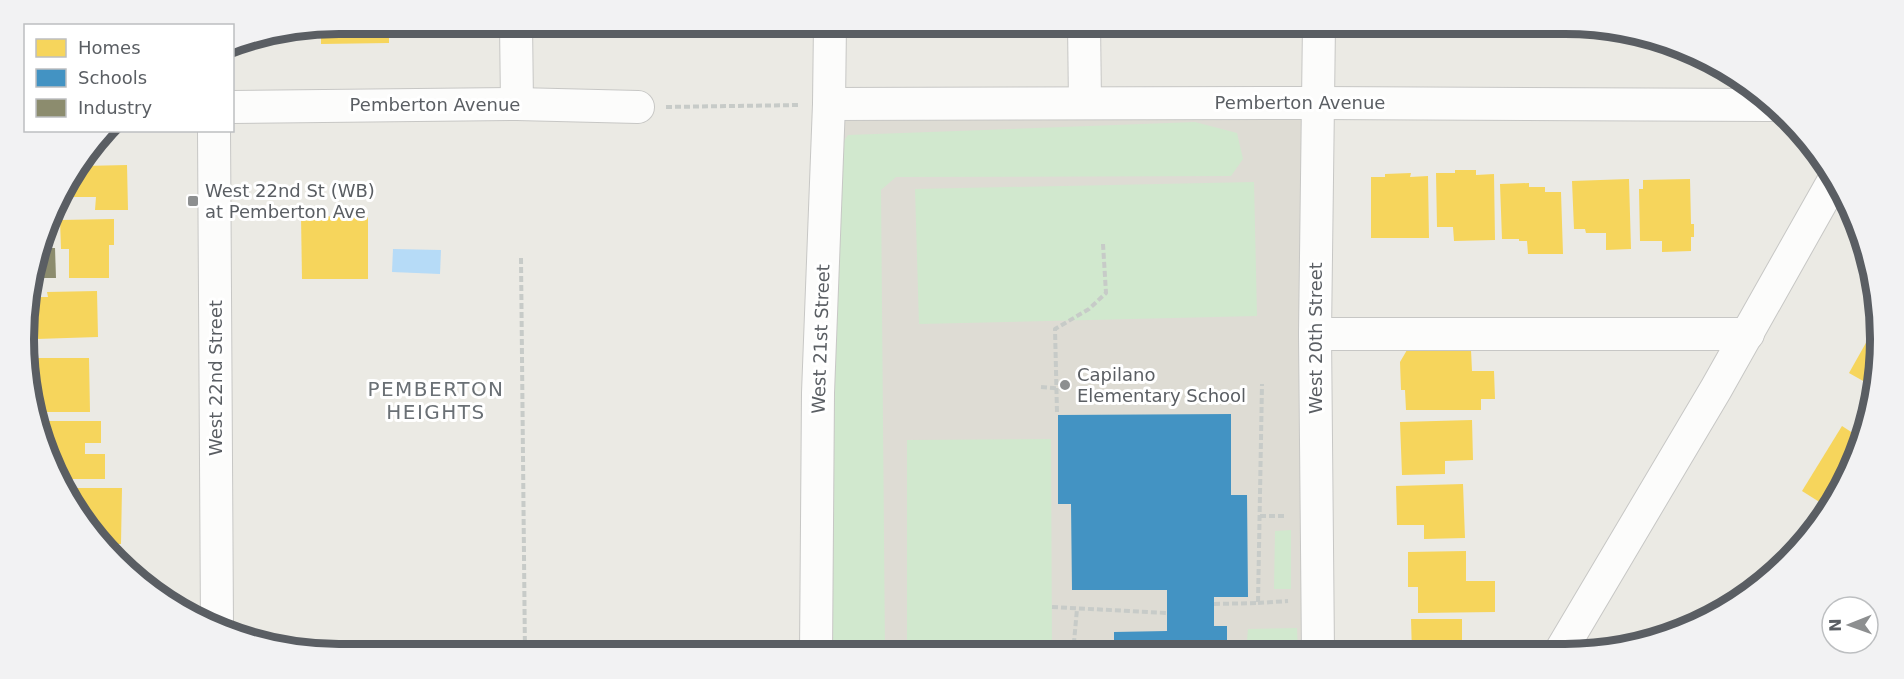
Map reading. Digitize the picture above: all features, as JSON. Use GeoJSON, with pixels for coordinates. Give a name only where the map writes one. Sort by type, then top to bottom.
{"type":"FeatureCollection","features":[{"type":"Feature","properties":{"kind":"street"},"geometry":{"type":"LineString","coordinates":[[516,34],[517,104]]}},
{"type":"Feature","properties":{"kind":"street","name":"West 21st Street"},"geometry":{"type":"LineString","coordinates":[[816,644],[818,393],[830,34]]}},
{"type":"Feature","properties":{"kind":"street"},"geometry":{"type":"LineString","coordinates":[[1083,34],[1085,103]]}},
{"type":"Feature","properties":{"kind":"street","name":"West 20th Street"},"geometry":{"type":"LineString","coordinates":[[1318,34],[1315,334],[1318,644]]}},
{"type":"Feature","properties":{"kind":"street","name":"Pemberton Avenue"},"geometry":{"type":"LineString","coordinates":[[234,107],[517,104],[638,107]]}},
{"type":"Feature","properties":{"kind":"street","name":"Pemberton Avenue"},"geometry":{"type":"LineString","coordinates":[[829,104],[1759,105]]}},
{"type":"Feature","properties":{"kind":"street","name":"West 22nd Street"},"geometry":{"type":"LineString","coordinates":[[214,132],[217,618]]}},
{"type":"Feature","properties":{"kind":"street"},"geometry":{"type":"LineString","coordinates":[[1565,644],[1748,334],[1829,188]]}},
{"type":"Feature","properties":{"kind":"street"},"geometry":{"type":"LineString","coordinates":[[1315,334],[1748,334]]}},
{"type":"Feature","properties":{"kind":"path"},"geometry":{"type":"LineString","coordinates":[[638,107],[829,104]]}},
{"type":"Feature","properties":{"kind":"path"},"geometry":{"type":"LineString","coordinates":[[1057,412],[1055,329],[1089,309],[1106,293],[1103,244]]}},
{"type":"Feature","properties":{"kind":"path"},"geometry":{"type":"LineString","coordinates":[[521,258],[525,644]]}},
{"type":"Feature","properties":{"kind":"path"},"geometry":{"type":"LineString","coordinates":[[1258,603],[1262,384]]}},
{"type":"Feature","properties":{"kind":"path"},"geometry":{"type":"LineString","coordinates":[[1041,387],[1067,388]]}},
{"type":"Feature","properties":{"kind":"path"},"geometry":{"type":"LineString","coordinates":[[1260,516],[1288,516]]}},
{"type":"Feature","properties":{"kind":"path"},"geometry":{"type":"LineString","coordinates":[[1214,604],[1295,601]]}},
{"type":"Feature","properties":{"kind":"path"},"geometry":{"type":"LineString","coordinates":[[1052,607],[1167,613]]}},
{"type":"Feature","properties":{"kind":"path"},"geometry":{"type":"LineString","coordinates":[[1074,644],[1077,609]]}},
{"type":"Feature","properties":{"kind":"shaded area","name":"Capilano Elementary School"},"geometry":{"type":"Polygon","coordinates":[[[1303,115],[1309,644],[826,644],[824,118],[1303,115]]]}},
{"type":"Feature","properties":{"kind":"green space"},"geometry":{"type":"Polygon","coordinates":[[[1195,122],[1237,133],[1243,159],[1231,176],[896,177],[881,190],[885,644],[832,644],[829,163],[848,135],[1195,122]]]}},
{"type":"Feature","properties":{"kind":"green space"},"geometry":{"type":"Polygon","coordinates":[[[1254,182],[1257,316],[919,324],[915,189],[1254,182]]]}},
{"type":"Feature","properties":{"kind":"green space"},"geometry":{"type":"Polygon","coordinates":[[[1051,439],[1052,644],[907,644],[907,440],[1051,439]]]}},
{"type":"Feature","properties":{"kind":"green space"},"geometry":{"type":"Polygon","coordinates":[[[1291,530],[1291,589],[1274,589],[1275,531],[1291,530]]]}},
{"type":"Feature","properties":{"kind":"green space"},"geometry":{"type":"Polygon","coordinates":[[[1297,628],[1298,644],[1247,644],[1248,629],[1297,628]]]}},
{"type":"Feature","properties":{"kind":"water"},"geometry":{"type":"Polygon","coordinates":[[[393,249],[441,250],[440,274],[392,272],[393,249]]]}},
{"type":"Feature","properties":{"kind":"building: Homes"},"geometry":{"type":"Polygon","coordinates":[[[389,34],[389,43],[321,44],[321,35],[389,34]]]}},
{"type":"Feature","properties":{"kind":"building: Homes"},"geometry":{"type":"Polygon","coordinates":[[[127,165],[128,210],[95,210],[96,197],[70,197],[89,166],[127,165]]]}},
{"type":"Feature","properties":{"kind":"building: Homes"},"geometry":{"type":"Polygon","coordinates":[[[1455,170],[1476,170],[1476,175],[1494,174],[1495,240],[1454,241],[1453,227],[1437,227],[1436,173],[1455,173],[1455,170]]]}},
{"type":"Feature","properties":{"kind":"building: Homes"},"geometry":{"type":"Polygon","coordinates":[[[1411,173],[1410,177],[1428,176],[1429,238],[1371,238],[1371,177],[1411,173]]]}},
{"type":"Feature","properties":{"kind":"building: Homes"},"geometry":{"type":"Polygon","coordinates":[[[1629,179],[1631,249],[1606,250],[1606,233],[1586,233],[1585,229],[1574,229],[1572,181],[1629,179]]]}},
{"type":"Feature","properties":{"kind":"building: Homes"},"geometry":{"type":"Polygon","coordinates":[[[1690,179],[1691,224],[1694,224],[1691,251],[1662,252],[1662,241],[1640,241],[1639,189],[1643,189],[1643,180],[1690,179]]]}},
{"type":"Feature","properties":{"kind":"building: Homes"},"geometry":{"type":"Polygon","coordinates":[[[1529,183],[1529,187],[1545,187],[1545,192],[1561,192],[1563,254],[1528,254],[1527,241],[1502,239],[1500,184],[1529,183]]]}},
{"type":"Feature","properties":{"kind":"building: Homes"},"geometry":{"type":"Polygon","coordinates":[[[301,216],[368,217],[368,279],[302,279],[301,216]]]}},
{"type":"Feature","properties":{"kind":"building: Homes"},"geometry":{"type":"Polygon","coordinates":[[[114,219],[114,245],[109,245],[109,278],[69,278],[69,249],[61,249],[60,220],[114,219]]]}},
{"type":"Feature","properties":{"kind":"building: Homes"},"geometry":{"type":"Polygon","coordinates":[[[97,291],[98,337],[36,339],[37,297],[48,297],[47,292],[97,291]]]}},
{"type":"Feature","properties":{"kind":"building: Homes"},"geometry":{"type":"Polygon","coordinates":[[[1870,336],[1866,383],[1849,373],[1870,336]]]}},
{"type":"Feature","properties":{"kind":"building: Homes"},"geometry":{"type":"Polygon","coordinates":[[[1407,350],[1471,350],[1472,371],[1494,371],[1495,399],[1481,399],[1481,410],[1406,410],[1405,390],[1401,390],[1400,362],[1407,350]]]}},
{"type":"Feature","properties":{"kind":"building: Homes"},"geometry":{"type":"Polygon","coordinates":[[[35,358],[89,358],[90,412],[43,412],[41,388],[38,388],[35,358]]]}},
{"type":"Feature","properties":{"kind":"building: Homes"},"geometry":{"type":"Polygon","coordinates":[[[1472,420],[1473,460],[1445,461],[1445,474],[1402,475],[1400,422],[1472,420]]]}},
{"type":"Feature","properties":{"kind":"building: Homes"},"geometry":{"type":"Polygon","coordinates":[[[46,421],[101,421],[101,443],[85,443],[85,454],[105,454],[105,479],[68,479],[46,421]]]}},
{"type":"Feature","properties":{"kind":"building: Homes"},"geometry":{"type":"Polygon","coordinates":[[[1842,426],[1854,434],[1838,474],[1822,503],[1802,491],[1842,426]]]}},
{"type":"Feature","properties":{"kind":"building: Homes"},"geometry":{"type":"Polygon","coordinates":[[[1463,484],[1465,538],[1424,539],[1424,525],[1397,525],[1396,486],[1463,484]]]}},
{"type":"Feature","properties":{"kind":"building: Homes"},"geometry":{"type":"Polygon","coordinates":[[[73,488],[122,488],[121,544],[113,544],[110,541],[73,488]]]}},
{"type":"Feature","properties":{"kind":"building: Homes"},"geometry":{"type":"Polygon","coordinates":[[[1466,551],[1466,581],[1495,581],[1495,612],[1418,613],[1418,587],[1408,587],[1408,552],[1466,551]]]}},
{"type":"Feature","properties":{"kind":"building: Homes"},"geometry":{"type":"Polygon","coordinates":[[[1411,619],[1462,619],[1462,644],[1412,644],[1411,619]]]}},
{"type":"Feature","properties":{"kind":"building: Schools"},"geometry":{"type":"Polygon","coordinates":[[[1231,414],[1231,495],[1247,495],[1248,597],[1214,597],[1214,626],[1227,626],[1227,644],[1114,644],[1114,632],[1167,631],[1167,590],[1072,590],[1071,504],[1058,504],[1058,415],[1231,414]]]}},
{"type":"Feature","properties":{"kind":"building: Industry"},"geometry":{"type":"Polygon","coordinates":[[[49,248],[55,248],[56,278],[41,278],[49,248]]]}},
{"type":"Feature","properties":{"kind":"place","name":"West 22nd St (WB) at Pemberton Ave"},"geometry":{"type":"Point","coordinates":[193,201]}},
{"type":"Feature","properties":{"kind":"place","name":"Capilano Elementary School"},"geometry":{"type":"Point","coordinates":[1065,385]}},
{"type":"Feature","properties":{"kind":"district","name":"PEMBERTON HEIGHTS"},"geometry":{"type":"Point","coordinates":[436,400]}}]}
